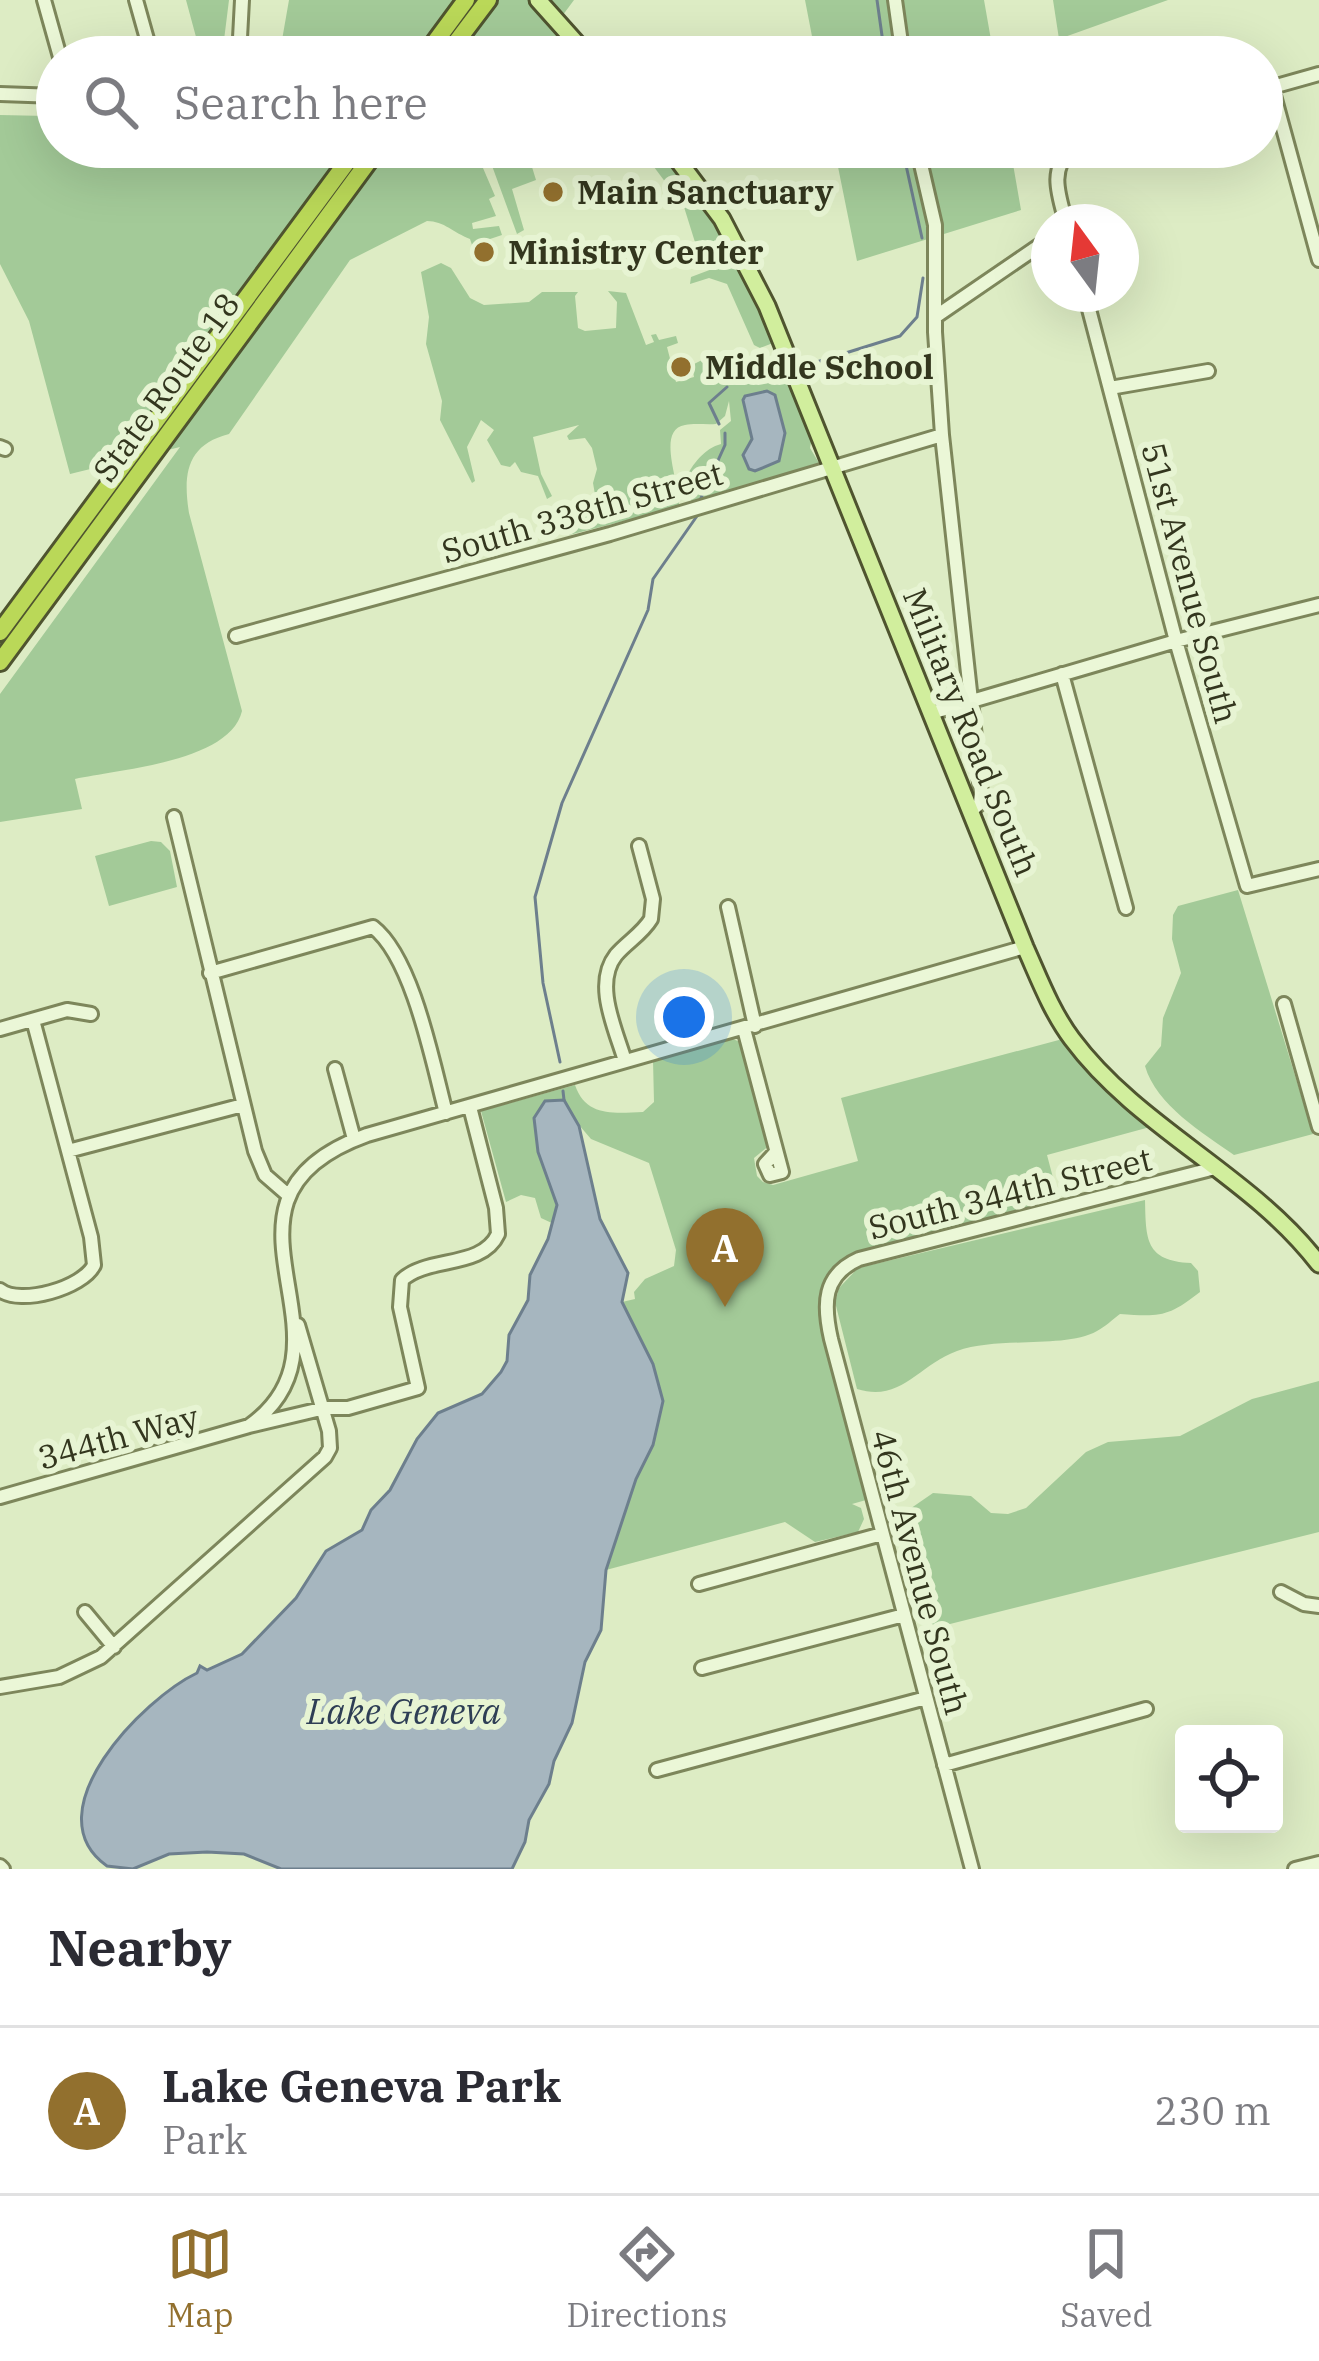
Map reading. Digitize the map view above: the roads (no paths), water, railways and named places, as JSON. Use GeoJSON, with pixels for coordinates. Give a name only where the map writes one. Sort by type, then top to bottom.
{"type":"FeatureCollection","features":[{"type":"Feature","properties":{"kind":"highway"},"geometry":{"type":"LineString","coordinates":[[439,36],[466,0]]}},
{"type":"Feature","properties":{"kind":"highway"},"geometry":{"type":"LineString","coordinates":[[461,36],[488,0]]}},
{"type":"Feature","properties":{"kind":"highway","name":"State Route 18"},"geometry":{"type":"LineString","coordinates":[[0,632],[342,168]]}},
{"type":"Feature","properties":{"kind":"highway","name":"State Route 18"},"geometry":{"type":"LineString","coordinates":[[0,662],[364,168]]}},
{"type":"Feature","properties":{"kind":"main road"},"geometry":{"type":"LineString","coordinates":[[541,4],[570,36]]}},
{"type":"Feature","properties":{"kind":"main road","name":"Military Road South"},"geometry":{"type":"LineString","coordinates":[[684,168],[722,219],[754,276],[1049,1001],[1083,1053],[1113,1084],[1280,1219],[1319,1264]]}},
{"type":"Feature","properties":{"kind":"street"},"geometry":{"type":"LineString","coordinates":[[44,0],[54,36]]}},
{"type":"Feature","properties":{"kind":"street"},"geometry":{"type":"LineString","coordinates":[[136,0],[146,36]]}},
{"type":"Feature","properties":{"kind":"street"},"geometry":{"type":"LineString","coordinates":[[240,36],[242,0]]}},
{"type":"Feature","properties":{"kind":"street"},"geometry":{"type":"LineString","coordinates":[[895,0],[900,36]]}},
{"type":"Feature","properties":{"kind":"street"},"geometry":{"type":"LineString","coordinates":[[1283,84],[1319,74]]}},
{"type":"Feature","properties":{"kind":"street"},"geometry":{"type":"LineString","coordinates":[[0,94],[36,95]]}},
{"type":"Feature","properties":{"kind":"street"},"geometry":{"type":"LineString","coordinates":[[1283,142],[1319,260]]}},
{"type":"Feature","properties":{"kind":"street"},"geometry":{"type":"LineString","coordinates":[[922,168],[935,225],[943,435],[981,798],[971,811]]}},
{"type":"Feature","properties":{"kind":"street"},"geometry":{"type":"LineString","coordinates":[[1058,168],[1062,204]]}},
{"type":"Feature","properties":{"kind":"street"},"geometry":{"type":"LineString","coordinates":[[935,316],[1031,251]]}},
{"type":"Feature","properties":{"kind":"street","name":"51st Avenue South"},"geometry":{"type":"LineString","coordinates":[[1090,312],[1176,641],[1247,886],[1319,869]]}},
{"type":"Feature","properties":{"kind":"street"},"geometry":{"type":"LineString","coordinates":[[1109,388],[1208,371]]}},
{"type":"Feature","properties":{"kind":"street","name":"South 338th Street"},"geometry":{"type":"LineString","coordinates":[[236,636],[610,534],[943,435]]}},
{"type":"Feature","properties":{"kind":"street"},"geometry":{"type":"LineString","coordinates":[[931,713],[1176,641],[1319,605]]}},
{"type":"Feature","properties":{"kind":"street"},"geometry":{"type":"LineString","coordinates":[[1062,674],[1126,908]]}},
{"type":"Feature","properties":{"kind":"street"},"geometry":{"type":"LineString","coordinates":[[174,817],[262,1168],[289,1195]]}},
{"type":"Feature","properties":{"kind":"street"},"geometry":{"type":"LineString","coordinates":[[625,1061],[606,988],[618,953],[646,928],[654,909],[639,846]]}},
{"type":"Feature","properties":{"kind":"street"},"geometry":{"type":"LineString","coordinates":[[728,908],[776,1152]]}},
{"type":"Feature","properties":{"kind":"street"},"geometry":{"type":"LineString","coordinates":[[210,973],[373,927],[383,934],[415,998],[446,1113]]}},
{"type":"Feature","properties":{"kind":"street"},"geometry":{"type":"LineString","coordinates":[[0,1687],[74,1672],[114,1647],[325,1456],[329,1448],[325,1408],[296,1318],[279,1242],[289,1195],[316,1162],[354,1139],[1025,947]]}},
{"type":"Feature","properties":{"kind":"street"},"geometry":{"type":"LineString","coordinates":[[1284,1004],[1319,1127]]}},
{"type":"Feature","properties":{"kind":"street"},"geometry":{"type":"LineString","coordinates":[[0,1029],[67,1010],[91,1014]]}},
{"type":"Feature","properties":{"kind":"street"},"geometry":{"type":"LineString","coordinates":[[0,1290],[10,1297],[22,1297],[82,1280],[94,1267],[93,1246],[33,1020]]}},
{"type":"Feature","properties":{"kind":"street"},"geometry":{"type":"LineString","coordinates":[[335,1069],[354,1139]]}},
{"type":"Feature","properties":{"kind":"street"},"geometry":{"type":"LineString","coordinates":[[68,1151],[243,1105]]}},
{"type":"Feature","properties":{"kind":"street"},"geometry":{"type":"LineString","coordinates":[[249,1426],[325,1408],[348,1408],[418,1388],[401,1314],[402,1280],[415,1271],[483,1252],[497,1238],[498,1215],[470,1107]]}},
{"type":"Feature","properties":{"kind":"street","name":"South 344th Street"},"geometry":{"type":"LineString","coordinates":[[828,1287],[841,1269],[859,1259],[1215,1168]]}},
{"type":"Feature","properties":{"kind":"street","name":"46th Avenue South"},"geometry":{"type":"LineString","coordinates":[[828,1287],[828,1327],[972,1869]]}},
{"type":"Feature","properties":{"kind":"street"},"geometry":{"type":"LineString","coordinates":[[249,1426],[277,1399],[291,1374],[296,1318]]}},
{"type":"Feature","properties":{"kind":"street","name":"344th Way"},"geometry":{"type":"LineString","coordinates":[[0,1497],[249,1426]]}},
{"type":"Feature","properties":{"kind":"street"},"geometry":{"type":"LineString","coordinates":[[699,1584],[882,1534]]}},
{"type":"Feature","properties":{"kind":"street"},"geometry":{"type":"LineString","coordinates":[[1281,1592],[1319,1606]]}},
{"type":"Feature","properties":{"kind":"street"},"geometry":{"type":"LineString","coordinates":[[85,1612],[114,1647]]}},
{"type":"Feature","properties":{"kind":"street"},"geometry":{"type":"LineString","coordinates":[[702,1669],[904,1615]]}},
{"type":"Feature","properties":{"kind":"street"},"geometry":{"type":"LineString","coordinates":[[657,1770],[926,1698]]}},
{"type":"Feature","properties":{"kind":"street"},"geometry":{"type":"LineString","coordinates":[[944,1765],[1146,1709]]}},
{"type":"Feature","properties":{"kind":"street"},"geometry":{"type":"LineString","coordinates":[[1295,1869],[1319,1863]]}},
{"type":"Feature","properties":{"kind":"water"},"geometry":{"type":"Polygon","coordinates":[[[767,391],[775,395],[785,433],[779,461],[755,471],[743,455],[752,439],[743,400],[767,391]]]}},
{"type":"Feature","properties":{"kind":"water","name":"Lake Geneva"},"geometry":{"type":"Polygon","coordinates":[[[564,1100],[579,1126],[600,1219],[628,1273],[622,1302],[653,1364],[663,1401],[653,1445],[636,1479],[606,1570],[601,1630],[585,1662],[572,1723],[512,1869],[281,1869],[244,1854],[207,1852],[169,1854],[133,1869],[107,1866],[87,1843],[82,1817],[88,1788],[125,1731],[200,1666],[207,1670],[242,1654],[296,1598],[326,1551],[362,1530],[438,1413],[482,1394],[501,1372],[509,1335],[528,1300],[530,1275],[548,1239],[557,1205],[538,1152],[534,1118],[545,1101],[564,1100]]]}},
{"type":"Feature","properties":{"kind":"waterway"},"geometry":{"type":"LineString","coordinates":[[877,0],[882,36]]}},
{"type":"Feature","properties":{"kind":"waterway"},"geometry":{"type":"LineString","coordinates":[[907,168],[922,238]]}},
{"type":"Feature","properties":{"kind":"waterway"},"geometry":{"type":"LineString","coordinates":[[804,366],[900,336],[917,317],[923,278]]}},
{"type":"Feature","properties":{"kind":"waterway"},"geometry":{"type":"LineString","coordinates":[[739,381],[782,370]]}},
{"type":"Feature","properties":{"kind":"waterway"},"geometry":{"type":"LineString","coordinates":[[719,424],[709,403],[727,387]]}},
{"type":"Feature","properties":{"kind":"waterway"},"geometry":{"type":"LineString","coordinates":[[701,498],[725,445],[725,433]]}},
{"type":"Feature","properties":{"kind":"waterway"},"geometry":{"type":"LineString","coordinates":[[560,1062],[543,983],[535,897],[562,803],[648,610],[653,579],[697,516]]}},
{"type":"Feature","properties":{"kind":"waterway"},"geometry":{"type":"LineString","coordinates":[[563,1091],[564,1100]]}},
{"type":"Feature","properties":{"kind":"place","name":"Main Sanctuary"},"geometry":{"type":"Point","coordinates":[553,192]}},
{"type":"Feature","properties":{"kind":"place","name":"Ministry Center"},"geometry":{"type":"Point","coordinates":[484,252]}},
{"type":"Feature","properties":{"kind":"place","name":"Middle School"},"geometry":{"type":"Point","coordinates":[681,367]}},
{"type":"Feature","properties":{"kind":"place","name":"Lake Geneva Park"},"geometry":{"type":"Point","coordinates":[725,1307]}}]}
